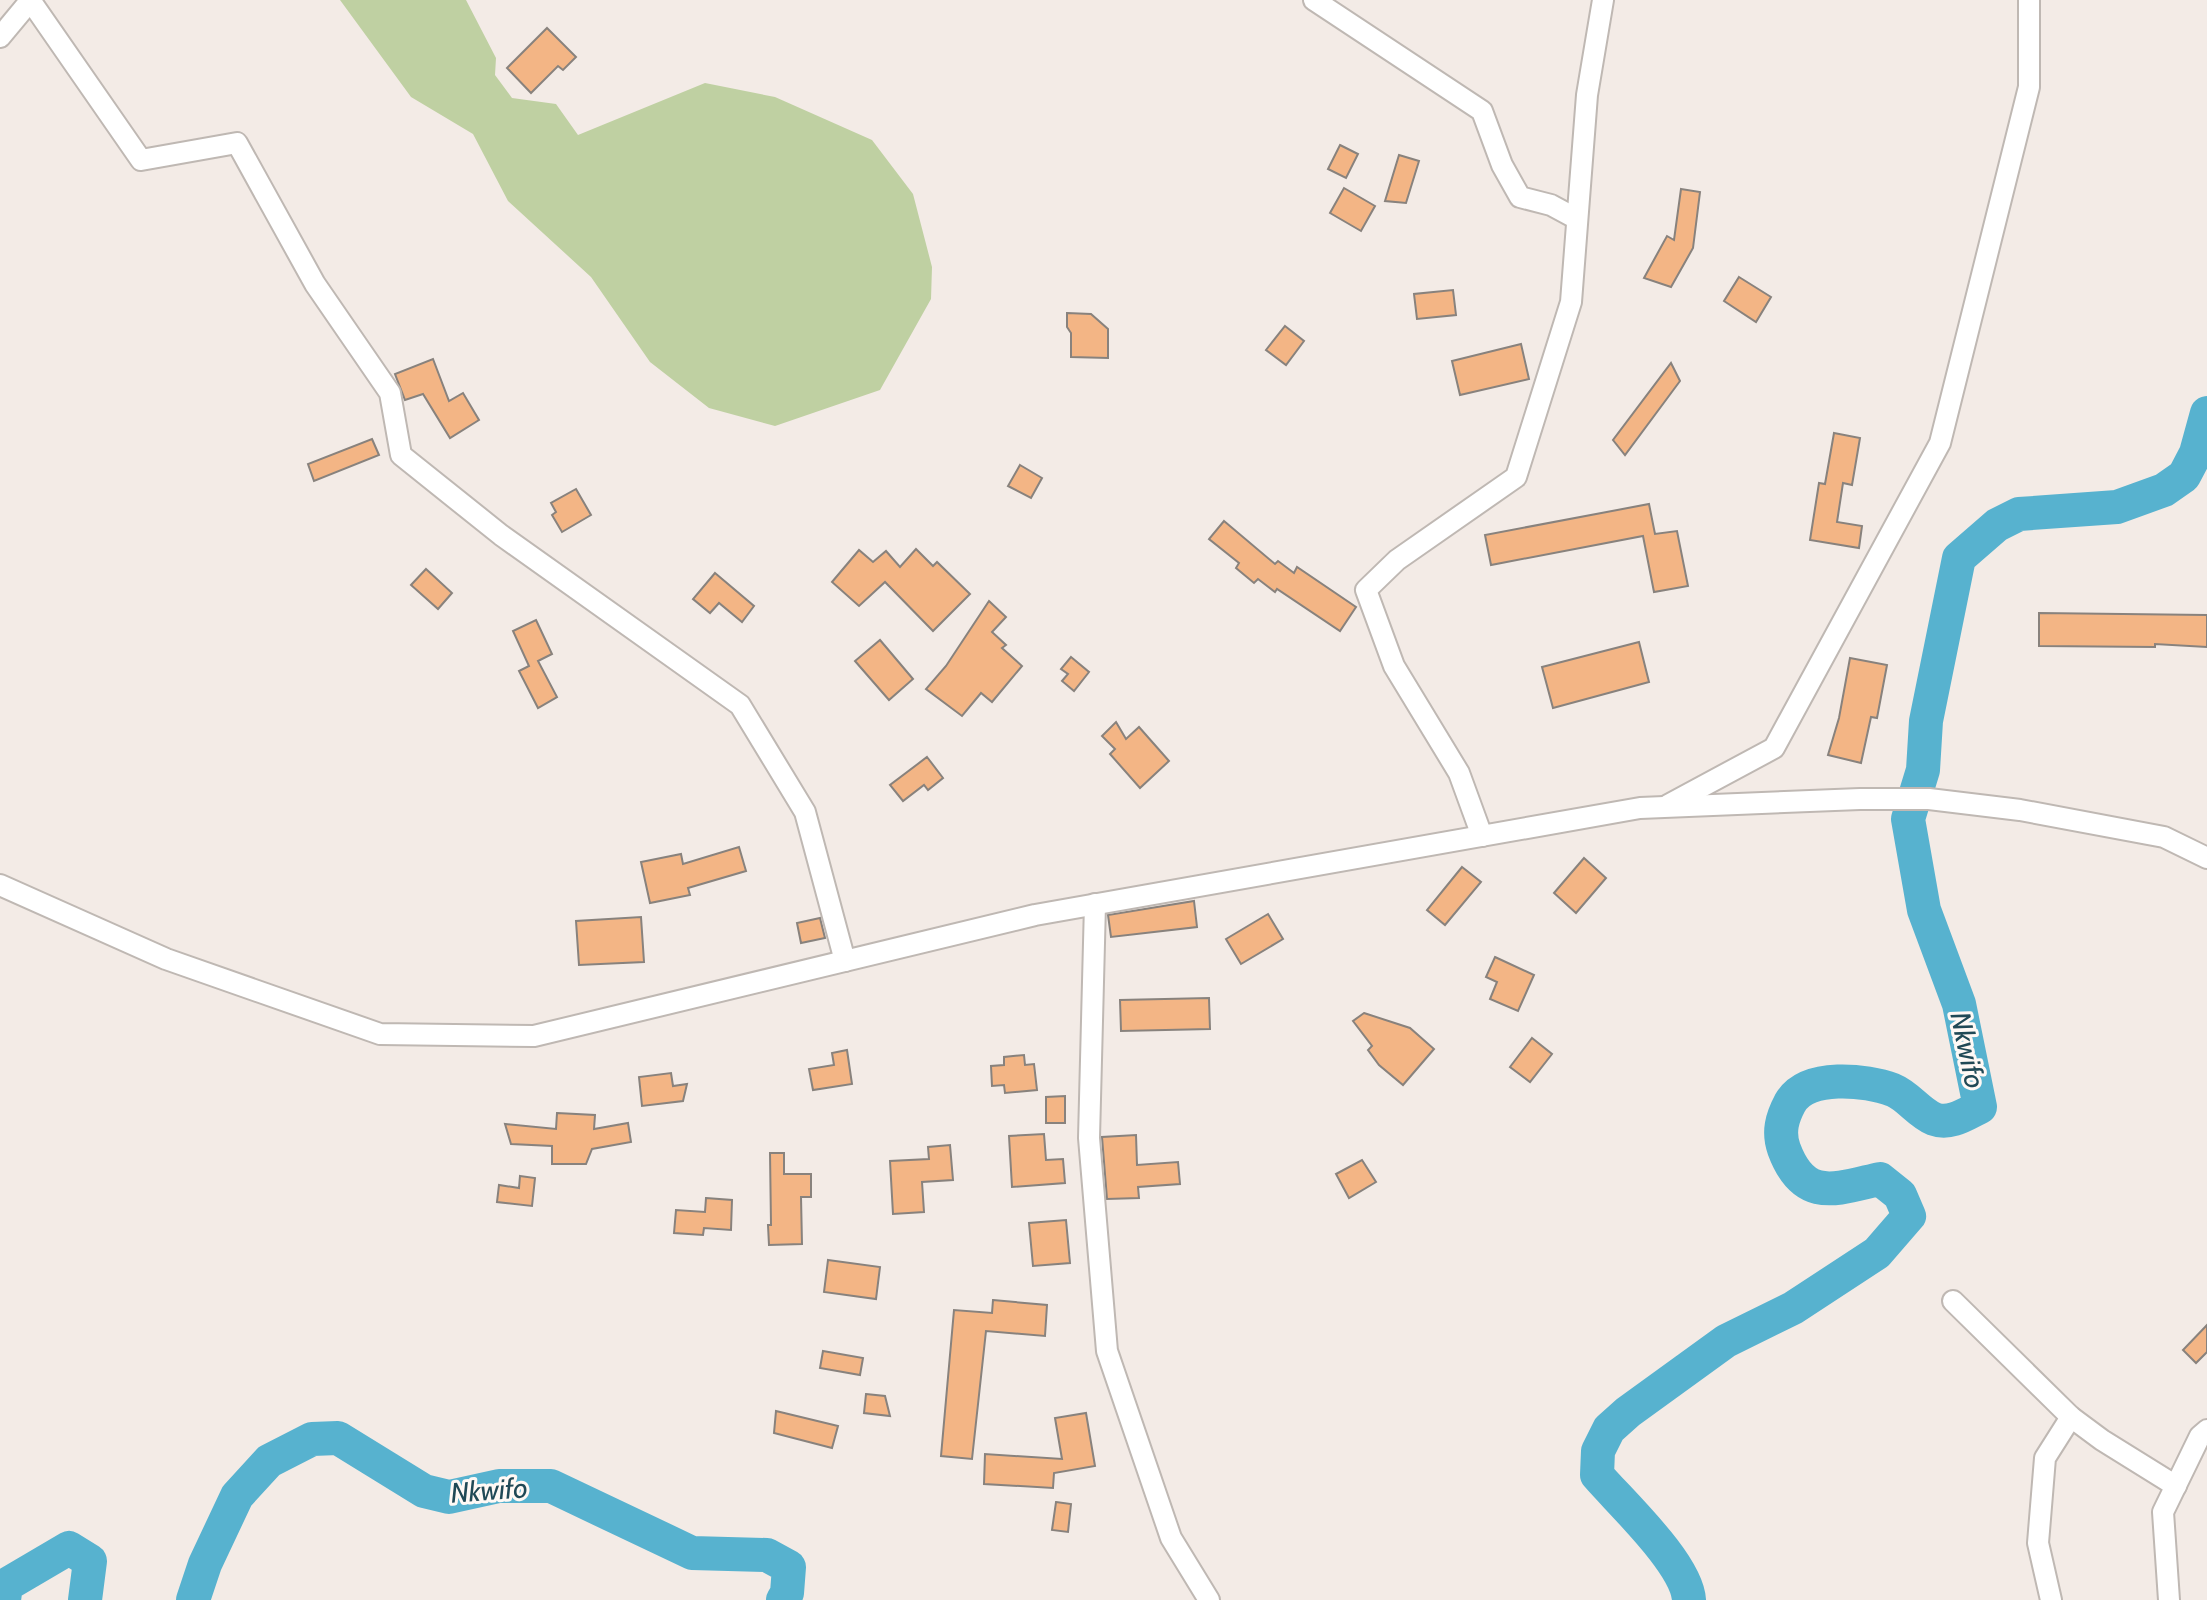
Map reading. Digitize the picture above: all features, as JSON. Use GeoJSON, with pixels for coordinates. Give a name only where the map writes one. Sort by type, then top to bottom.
{"type":"FeatureCollection","features":[{"type":"Feature","properties":{"kind":"street"},"geometry":{"type":"LineString","coordinates":[[1314,0],[1482,111],[1502,165],[1520,197],[1551,205],[1577,219]]}},
{"type":"Feature","properties":{"kind":"street"},"geometry":{"type":"LineString","coordinates":[[1482,836],[1459,773],[1394,666],[1366,590],[1397,560],[1516,477],[1571,302],[1587,95],[1603,0]]}},
{"type":"Feature","properties":{"kind":"street"},"geometry":{"type":"LineString","coordinates":[[1664,807],[1774,748],[1940,443],[2029,87],[2029,0]]}},
{"type":"Feature","properties":{"kind":"street"},"geometry":{"type":"LineString","coordinates":[[0,37],[30,1],[141,160],[237,143],[315,284],[390,393],[401,455],[501,535],[740,705],[805,812],[845,961]]}},
{"type":"Feature","properties":{"kind":"street"},"geometry":{"type":"LineString","coordinates":[[0,885],[166,959],[380,1034],[534,1036],[1035,915],[1640,808],[1929,799],[2020,810],[2164,837],[2207,858]]}},
{"type":"Feature","properties":{"kind":"street"},"geometry":{"type":"LineString","coordinates":[[1095,904],[1089,1138],[1107,1351],[1171,1538],[1209,1600]]}},
{"type":"Feature","properties":{"kind":"street"},"geometry":{"type":"LineString","coordinates":[[1953,1301],[2071,1417],[2176,1486]]}},
{"type":"Feature","properties":{"kind":"street"},"geometry":{"type":"LineString","coordinates":[[2051,1600],[2038,1543],[2045,1458],[2071,1417]]}},
{"type":"Feature","properties":{"kind":"street"},"geometry":{"type":"LineString","coordinates":[[2169,1600],[2163,1512],[2200,1436],[2207,1430]]}},
{"type":"Feature","properties":{"kind":"green space"},"geometry":{"type":"Polygon","coordinates":[[[340,0],[466,0],[496,58],[495,75],[512,98],[556,104],[578,135],[705,83],[775,97],[872,140],[913,194],[932,267],[931,299],[880,390],[775,426],[709,408],[650,362],[591,277],[508,201],[473,134],[411,97],[340,0]]]}},
{"type":"Feature","properties":{"kind":"building"},"geometry":{"type":"Polygon","coordinates":[[[547,28],[576,57],[563,70],[558,66],[531,93],[507,68],[547,28]]]}},
{"type":"Feature","properties":{"kind":"building"},"geometry":{"type":"Polygon","coordinates":[[[1340,145],[1358,154],[1346,178],[1328,169],[1340,145]]]}},
{"type":"Feature","properties":{"kind":"building"},"geometry":{"type":"Polygon","coordinates":[[[1399,155],[1419,161],[1406,203],[1385,201],[1399,155]]]}},
{"type":"Feature","properties":{"kind":"building"},"geometry":{"type":"Polygon","coordinates":[[[1344,188],[1375,206],[1361,231],[1330,213],[1344,188]]]}},
{"type":"Feature","properties":{"kind":"building"},"geometry":{"type":"Polygon","coordinates":[[[1681,189],[1700,192],[1693,248],[1671,287],[1644,278],[1667,236],[1674,240],[1681,189]]]}},
{"type":"Feature","properties":{"kind":"building"},"geometry":{"type":"Polygon","coordinates":[[[1739,277],[1771,297],[1756,322],[1724,301],[1739,277]]]}},
{"type":"Feature","properties":{"kind":"building"},"geometry":{"type":"Polygon","coordinates":[[[1453,290],[1456,315],[1417,319],[1414,294],[1453,290]]]}},
{"type":"Feature","properties":{"kind":"building"},"geometry":{"type":"Polygon","coordinates":[[[1067,313],[1091,314],[1108,329],[1108,358],[1071,357],[1067,313]]]}},
{"type":"Feature","properties":{"kind":"building"},"geometry":{"type":"Polygon","coordinates":[[[1285,326],[1304,341],[1286,365],[1266,350],[1285,326]]]}},
{"type":"Feature","properties":{"kind":"building"},"geometry":{"type":"Polygon","coordinates":[[[1521,344],[1529,379],[1460,395],[1452,361],[1521,344]]]}},
{"type":"Feature","properties":{"kind":"building"},"geometry":{"type":"Polygon","coordinates":[[[433,359],[449,401],[463,393],[479,420],[450,438],[423,394],[405,400],[395,374],[433,359]]]}},
{"type":"Feature","properties":{"kind":"building"},"geometry":{"type":"Polygon","coordinates":[[[1671,363],[1680,381],[1625,455],[1613,440],[1671,363]]]}},
{"type":"Feature","properties":{"kind":"building"},"geometry":{"type":"Polygon","coordinates":[[[1834,433],[1860,438],[1852,485],[1843,483],[1837,522],[1862,526],[1859,548],[1810,540],[1819,483],[1825,484],[1834,433]]]}},
{"type":"Feature","properties":{"kind":"building"},"geometry":{"type":"Polygon","coordinates":[[[372,439],[379,455],[314,481],[308,464],[372,439]]]}},
{"type":"Feature","properties":{"kind":"building"},"geometry":{"type":"Polygon","coordinates":[[[1020,465],[1042,478],[1031,498],[1008,486],[1020,465]]]}},
{"type":"Feature","properties":{"kind":"building"},"geometry":{"type":"Polygon","coordinates":[[[576,489],[591,515],[562,532],[552,515],[556,512],[551,503],[576,489]]]}},
{"type":"Feature","properties":{"kind":"building"},"geometry":{"type":"Polygon","coordinates":[[[1649,504],[1655,534],[1677,531],[1688,586],[1654,592],[1643,536],[1491,565],[1485,535],[1649,504]]]}},
{"type":"Feature","properties":{"kind":"building"},"geometry":{"type":"Polygon","coordinates":[[[1224,521],[1275,564],[1278,561],[1294,573],[1297,567],[1356,607],[1340,631],[1277,589],[1275,592],[1258,579],[1254,583],[1236,568],[1239,563],[1209,539],[1224,521]]]}},
{"type":"Feature","properties":{"kind":"building"},"geometry":{"type":"Polygon","coordinates":[[[916,549],[933,566],[937,562],[970,594],[933,631],[885,582],[859,606],[832,582],[859,550],[873,562],[886,551],[900,567],[916,549]]]}},
{"type":"Feature","properties":{"kind":"building"},"geometry":{"type":"Polygon","coordinates":[[[426,569],[452,593],[438,609],[411,585],[426,569]]]}},
{"type":"Feature","properties":{"kind":"building"},"geometry":{"type":"Polygon","coordinates":[[[715,573],[754,606],[742,622],[719,603],[710,613],[693,599],[715,573]]]}},
{"type":"Feature","properties":{"kind":"building"},"geometry":{"type":"Polygon","coordinates":[[[989,601],[1006,617],[992,632],[1006,645],[1002,648],[1022,666],[992,702],[981,693],[962,716],[926,689],[946,666],[989,601]]]}},
{"type":"Feature","properties":{"kind":"building"},"geometry":{"type":"Polygon","coordinates":[[[2039,613],[2207,615],[2207,647],[2155,644],[2155,647],[2039,646],[2039,613]]]}},
{"type":"Feature","properties":{"kind":"building"},"geometry":{"type":"Polygon","coordinates":[[[536,620],[552,654],[538,661],[557,697],[538,708],[519,671],[529,666],[513,631],[536,620]]]}},
{"type":"Feature","properties":{"kind":"building"},"geometry":{"type":"Polygon","coordinates":[[[880,640],[913,679],[889,700],[855,661],[880,640]]]}},
{"type":"Feature","properties":{"kind":"building"},"geometry":{"type":"Polygon","coordinates":[[[1639,642],[1649,682],[1553,708],[1542,667],[1639,642]]]}},
{"type":"Feature","properties":{"kind":"building"},"geometry":{"type":"Polygon","coordinates":[[[1071,657],[1089,672],[1074,691],[1062,681],[1068,674],[1061,669],[1071,657]]]}},
{"type":"Feature","properties":{"kind":"building"},"geometry":{"type":"Polygon","coordinates":[[[1850,658],[1887,665],[1877,718],[1871,717],[1861,763],[1828,755],[1839,718],[1850,658]]]}},
{"type":"Feature","properties":{"kind":"building"},"geometry":{"type":"Polygon","coordinates":[[[1116,722],[1126,739],[1139,727],[1169,761],[1140,788],[1110,754],[1115,749],[1102,736],[1116,722]]]}},
{"type":"Feature","properties":{"kind":"building"},"geometry":{"type":"Polygon","coordinates":[[[927,757],[943,778],[928,790],[924,785],[903,801],[890,785],[927,757]]]}},
{"type":"Feature","properties":{"kind":"building"},"geometry":{"type":"Polygon","coordinates":[[[739,847],[746,871],[688,888],[690,895],[650,903],[641,862],[681,854],[683,864],[739,847]]]}},
{"type":"Feature","properties":{"kind":"building"},"geometry":{"type":"Polygon","coordinates":[[[1584,858],[1606,878],[1576,913],[1554,893],[1584,858]]]}},
{"type":"Feature","properties":{"kind":"building"},"geometry":{"type":"Polygon","coordinates":[[[1462,867],[1481,882],[1445,925],[1427,910],[1462,867]]]}},
{"type":"Feature","properties":{"kind":"building"},"geometry":{"type":"Polygon","coordinates":[[[1194,901],[1197,927],[1111,937],[1108,915],[1194,901]]]}},
{"type":"Feature","properties":{"kind":"building"},"geometry":{"type":"Polygon","coordinates":[[[1268,914],[1283,939],[1241,964],[1226,939],[1268,914]]]}},
{"type":"Feature","properties":{"kind":"building"},"geometry":{"type":"Polygon","coordinates":[[[641,917],[644,962],[579,965],[576,921],[641,917]]]}},
{"type":"Feature","properties":{"kind":"building"},"geometry":{"type":"Polygon","coordinates":[[[820,918],[825,938],[801,943],[797,923],[820,918]]]}},
{"type":"Feature","properties":{"kind":"building"},"geometry":{"type":"Polygon","coordinates":[[[1495,957],[1534,975],[1518,1011],[1490,999],[1497,982],[1486,977],[1495,957]]]}},
{"type":"Feature","properties":{"kind":"building"},"geometry":{"type":"Polygon","coordinates":[[[1209,998],[1210,1029],[1121,1031],[1120,1000],[1209,998]]]}},
{"type":"Feature","properties":{"kind":"building"},"geometry":{"type":"Polygon","coordinates":[[[1364,1013],[1410,1028],[1434,1049],[1403,1085],[1379,1065],[1368,1050],[1372,1046],[1353,1021],[1364,1013]]]}},
{"type":"Feature","properties":{"kind":"building"},"geometry":{"type":"Polygon","coordinates":[[[1532,1038],[1552,1054],[1530,1082],[1510,1067],[1532,1038]]]}},
{"type":"Feature","properties":{"kind":"building"},"geometry":{"type":"Polygon","coordinates":[[[847,1050],[852,1084],[813,1090],[809,1069],[834,1065],[832,1053],[847,1050]]]}},
{"type":"Feature","properties":{"kind":"building"},"geometry":{"type":"Polygon","coordinates":[[[1024,1055],[1025,1065],[1034,1064],[1037,1090],[1005,1093],[1004,1085],[992,1086],[991,1066],[1004,1065],[1004,1057],[1024,1055]]]}},
{"type":"Feature","properties":{"kind":"building"},"geometry":{"type":"Polygon","coordinates":[[[671,1073],[673,1086],[687,1084],[683,1101],[642,1106],[639,1077],[671,1073]]]}},
{"type":"Feature","properties":{"kind":"building"},"geometry":{"type":"Polygon","coordinates":[[[1065,1096],[1065,1123],[1046,1123],[1046,1097],[1065,1096]]]}},
{"type":"Feature","properties":{"kind":"building"},"geometry":{"type":"Polygon","coordinates":[[[557,1113],[595,1115],[594,1129],[628,1123],[631,1142],[592,1149],[586,1164],[552,1164],[552,1146],[511,1144],[505,1124],[556,1129],[557,1113]]]}},
{"type":"Feature","properties":{"kind":"building"},"geometry":{"type":"Polygon","coordinates":[[[1044,1134],[1046,1160],[1063,1159],[1065,1183],[1012,1187],[1009,1136],[1044,1134]]]}},
{"type":"Feature","properties":{"kind":"building"},"geometry":{"type":"Polygon","coordinates":[[[1136,1135],[1137,1165],[1178,1162],[1180,1184],[1138,1187],[1139,1198],[1107,1199],[1102,1137],[1136,1135]]]}},
{"type":"Feature","properties":{"kind":"building"},"geometry":{"type":"Polygon","coordinates":[[[950,1145],[953,1180],[922,1182],[924,1212],[893,1214],[890,1161],[929,1159],[928,1147],[950,1145]]]}},
{"type":"Feature","properties":{"kind":"building"},"geometry":{"type":"Polygon","coordinates":[[[770,1153],[784,1153],[784,1174],[811,1174],[811,1197],[801,1197],[802,1244],[769,1245],[770,1153]]]}},
{"type":"Feature","properties":{"kind":"building"},"geometry":{"type":"Polygon","coordinates":[[[1362,1160],[1376,1182],[1349,1198],[1336,1174],[1362,1160]]]}},
{"type":"Feature","properties":{"kind":"building"},"geometry":{"type":"Polygon","coordinates":[[[520,1176],[535,1178],[532,1206],[497,1202],[499,1185],[519,1188],[520,1176]]]}},
{"type":"Feature","properties":{"kind":"building"},"geometry":{"type":"Polygon","coordinates":[[[706,1198],[732,1200],[731,1230],[704,1228],[703,1235],[674,1233],[676,1210],[705,1212],[706,1198]]]}},
{"type":"Feature","properties":{"kind":"building"},"geometry":{"type":"Polygon","coordinates":[[[1066,1220],[1070,1263],[1033,1266],[1029,1223],[1066,1220]]]}},
{"type":"Feature","properties":{"kind":"building"},"geometry":{"type":"Polygon","coordinates":[[[828,1260],[880,1267],[876,1299],[824,1292],[828,1260]]]}},
{"type":"Feature","properties":{"kind":"building"},"geometry":{"type":"Polygon","coordinates":[[[993,1300],[1047,1305],[1045,1336],[986,1331],[972,1459],[941,1456],[954,1310],[992,1313],[993,1300]]]}},
{"type":"Feature","properties":{"kind":"building"},"geometry":{"type":"Polygon","coordinates":[[[2207,1325],[2207,1352],[2196,1363],[2183,1350],[2207,1325]]]}},
{"type":"Feature","properties":{"kind":"building"},"geometry":{"type":"Polygon","coordinates":[[[823,1351],[863,1358],[860,1375],[820,1368],[823,1351]]]}},
{"type":"Feature","properties":{"kind":"building"},"geometry":{"type":"Polygon","coordinates":[[[866,1394],[885,1396],[890,1416],[864,1413],[866,1394]]]}},
{"type":"Feature","properties":{"kind":"building"},"geometry":{"type":"Polygon","coordinates":[[[776,1411],[838,1426],[832,1448],[774,1433],[776,1411]]]}},
{"type":"Feature","properties":{"kind":"building"},"geometry":{"type":"Polygon","coordinates":[[[1086,1413],[1095,1466],[1054,1473],[1053,1488],[984,1484],[985,1454],[1062,1459],[1055,1418],[1086,1413]]]}},
{"type":"Feature","properties":{"kind":"building"},"geometry":{"type":"Polygon","coordinates":[[[1056,1502],[1071,1504],[1068,1532],[1052,1530],[1056,1502]]]}},
{"type":"Feature","properties":{"kind":"waterway","name":"Nkwifo"},"geometry":{"type":"LineString","coordinates":[[1689,1600],[1685,1585],[1666,1552],[1597,1475],[1598,1451],[1609,1429],[1726,1341],[1793,1308],[1877,1253],[1909,1216],[1900,1195],[1880,1179],[1823,1188],[1801,1178],[1792,1166],[1781,1137],[1783,1120],[1790,1103],[1798,1093],[1809,1087],[1853,1082],[1893,1090],[1934,1119],[1946,1121],[1958,1118],[1980,1107],[1959,1004],[1924,910],[1908,819],[1923,770],[1926,721],[1959,558],[1997,525],[2019,514],[2117,507],[2164,490],[2184,476],[2196,453],[2207,413]]}},
{"type":"Feature","properties":{"kind":"waterway","name":"Nkwifo"},"geometry":{"type":"LineString","coordinates":[[193,1600],[205,1564],[237,1496],[269,1461],[312,1439],[338,1438],[424,1491],[449,1497],[499,1486],[551,1486],[692,1553],[767,1555],[789,1567],[787,1593],[783,1600]]}},
{"type":"Feature","properties":{"kind":"waterway","name":"Nkwifo"},"geometry":{"type":"LineString","coordinates":[[4,1600],[6,1585],[69,1548],[90,1561],[85,1600]]}}]}
